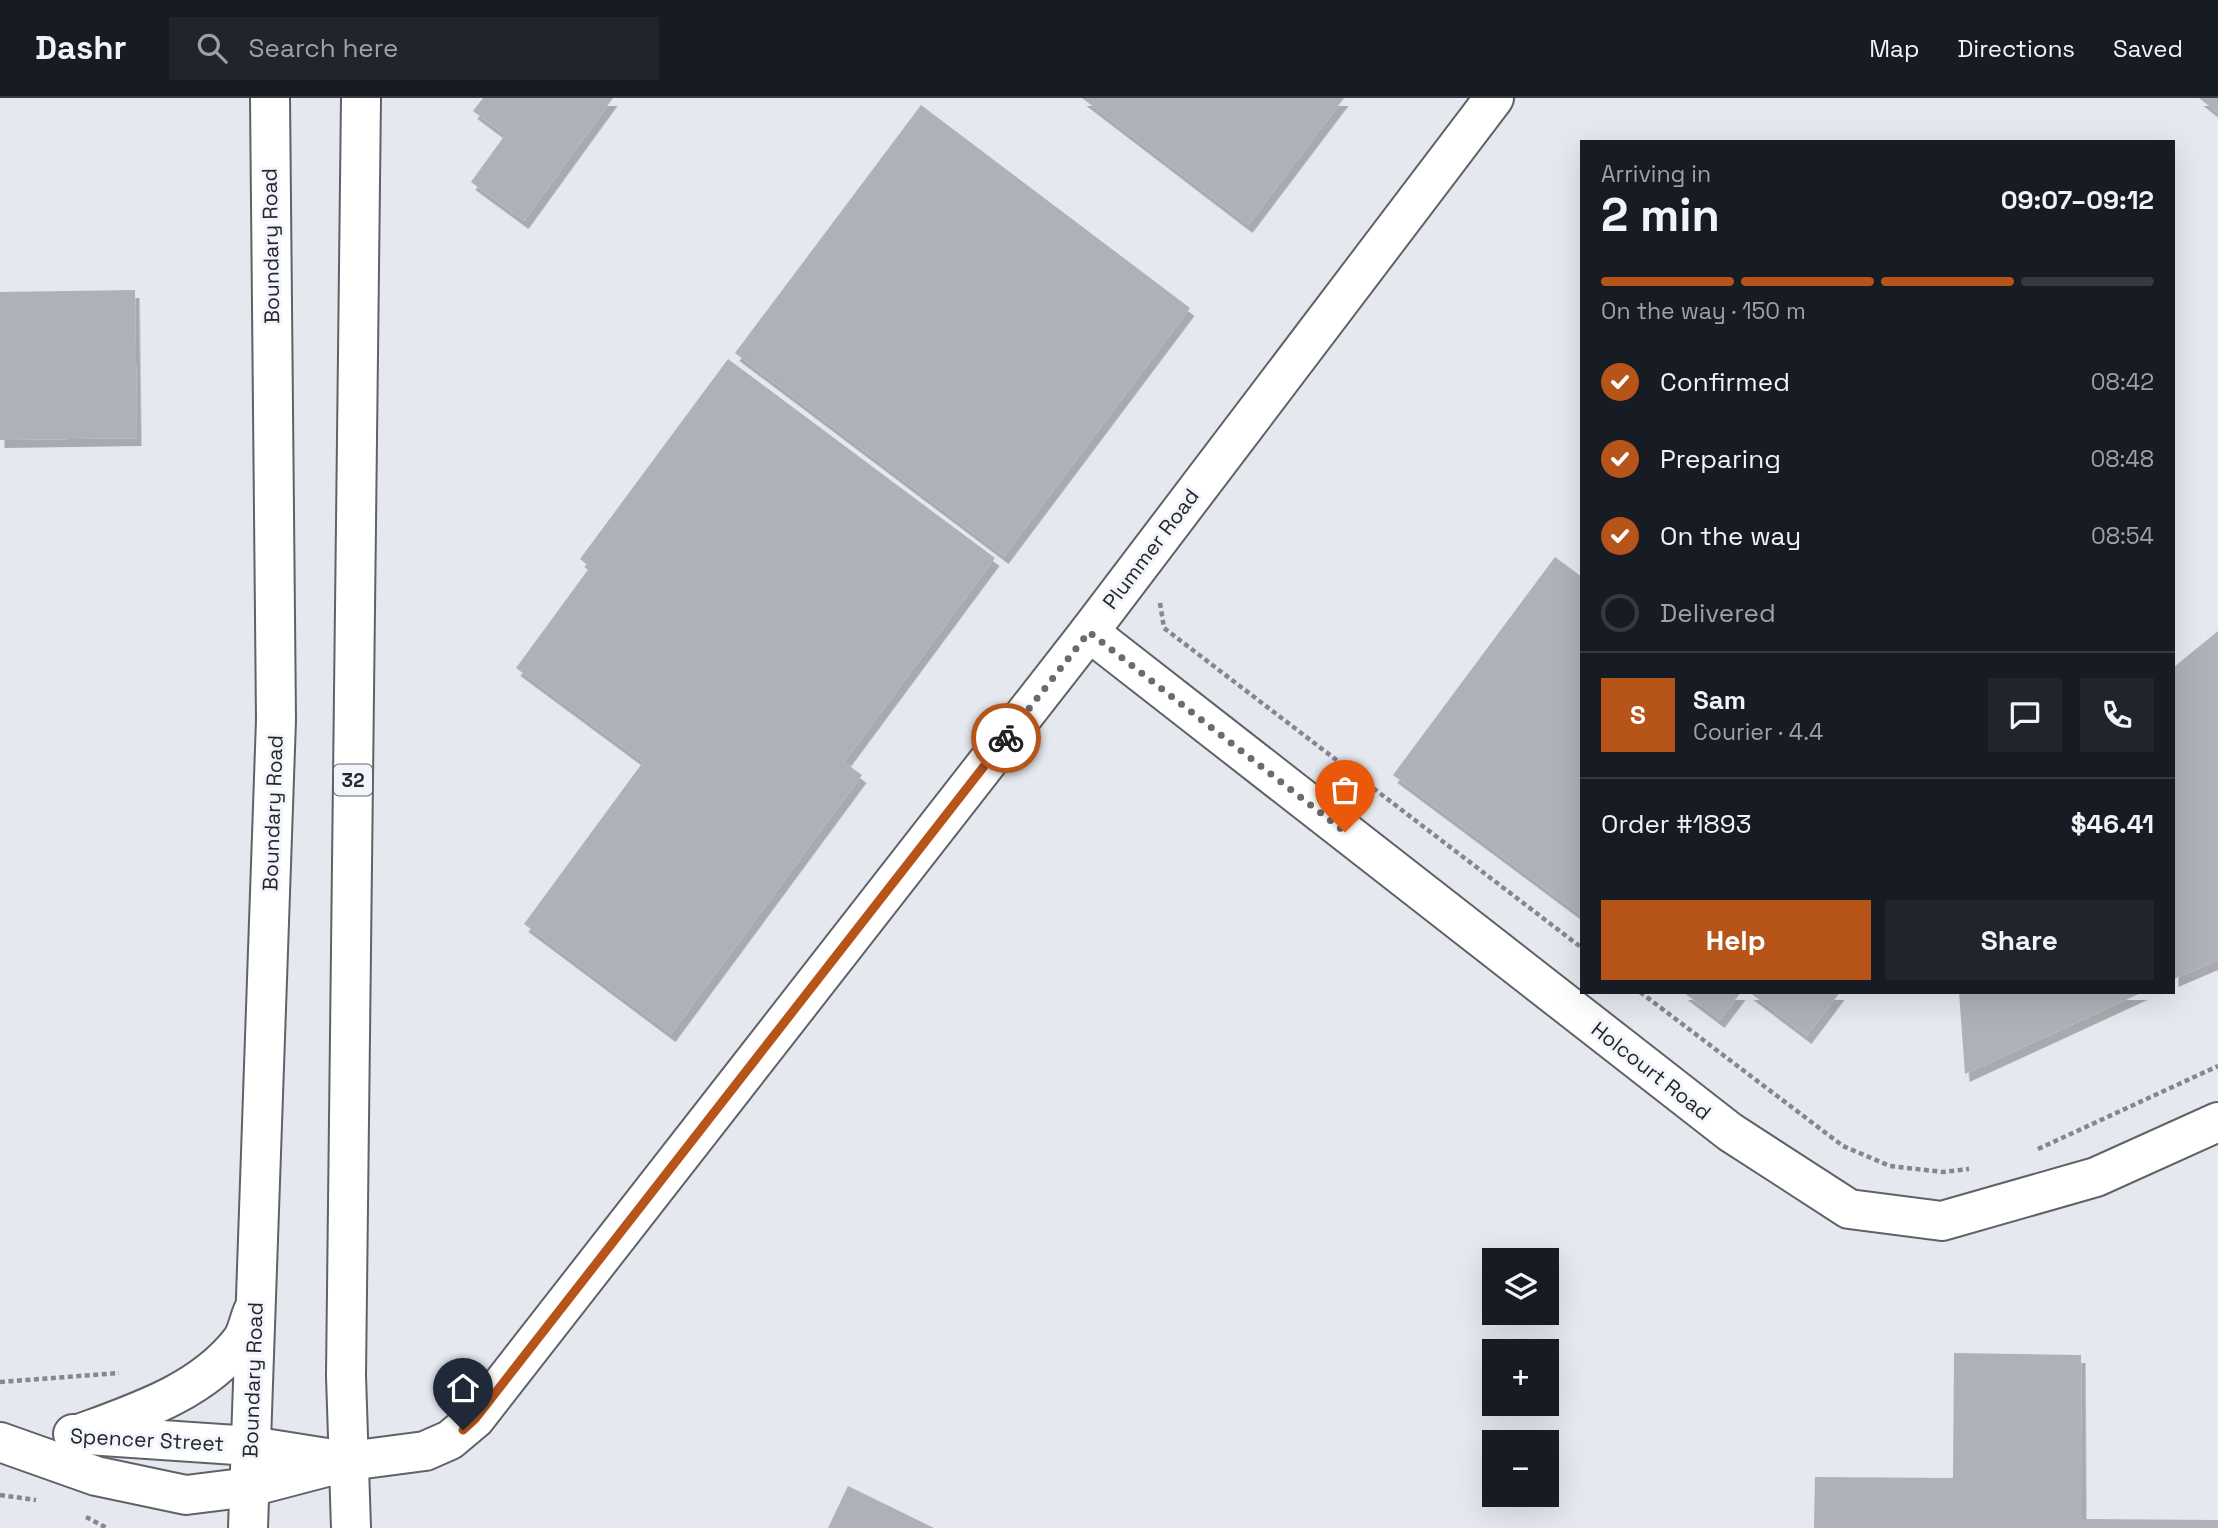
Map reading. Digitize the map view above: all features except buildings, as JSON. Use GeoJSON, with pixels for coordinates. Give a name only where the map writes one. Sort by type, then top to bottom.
{"type":"FeatureCollection","features":[{"type":"Feature","properties":{"kind":"street","name":"Boundary Road"},"geometry":{"type":"LineString","coordinates":[[248,1528],[276,720],[270,98]]}},
{"type":"Feature","properties":{"kind":"street","name":"32"},"geometry":{"type":"LineString","coordinates":[[351,1528],[346,1376],[361,98]]}},
{"type":"Feature","properties":{"kind":"street","name":"Plummer Road"},"geometry":{"type":"LineString","coordinates":[[250,1487],[349,1461],[425,1451],[450,1440],[475,1419],[1089,632],[1493,98]]}},
{"type":"Feature","properties":{"kind":"street","name":"Holcourt Road"},"geometry":{"type":"LineString","coordinates":[[1089,632],[1731,1132],[1849,1209],[1942,1221],[2096,1177],[2218,1122]]}},
{"type":"Feature","properties":{"kind":"street"},"geometry":{"type":"LineString","coordinates":[[79,1434],[143,1410],[185,1389],[220,1362],[242,1339],[256,1302]]}},
{"type":"Feature","properties":{"kind":"street","name":"Spencer Street"},"geometry":{"type":"LineString","coordinates":[[1,1442],[79,1434],[251,1446]]}},
{"type":"Feature","properties":{"kind":"street","name":"Spencer Street"},"geometry":{"type":"LineString","coordinates":[[1,1442],[96,1476],[186,1495],[250,1487]]}},
{"type":"Feature","properties":{"kind":"street","name":"Plummer Road"},"geometry":{"type":"LineString","coordinates":[[251,1446],[349,1461]]}},
{"type":"Feature","properties":{"kind":"path"},"geometry":{"type":"LineString","coordinates":[[1159,595],[1164,628],[1580,946]]}},
{"type":"Feature","properties":{"kind":"path"},"geometry":{"type":"LineString","coordinates":[[1643,994],[1843,1146],[1890,1166],[1942,1172],[1974,1168]]}},
{"type":"Feature","properties":{"kind":"path"},"geometry":{"type":"LineString","coordinates":[[2024,1154],[2218,1066]]}},
{"type":"Feature","properties":{"kind":"way so far"},"geometry":{"type":"LineString","coordinates":[[1006,738],[1089,632],[1345,832]]}},
{"type":"Feature","properties":{"kind":"route"},"geometry":{"type":"LineString","coordinates":[[463,1430],[475,1419],[1006,738]]}}]}
